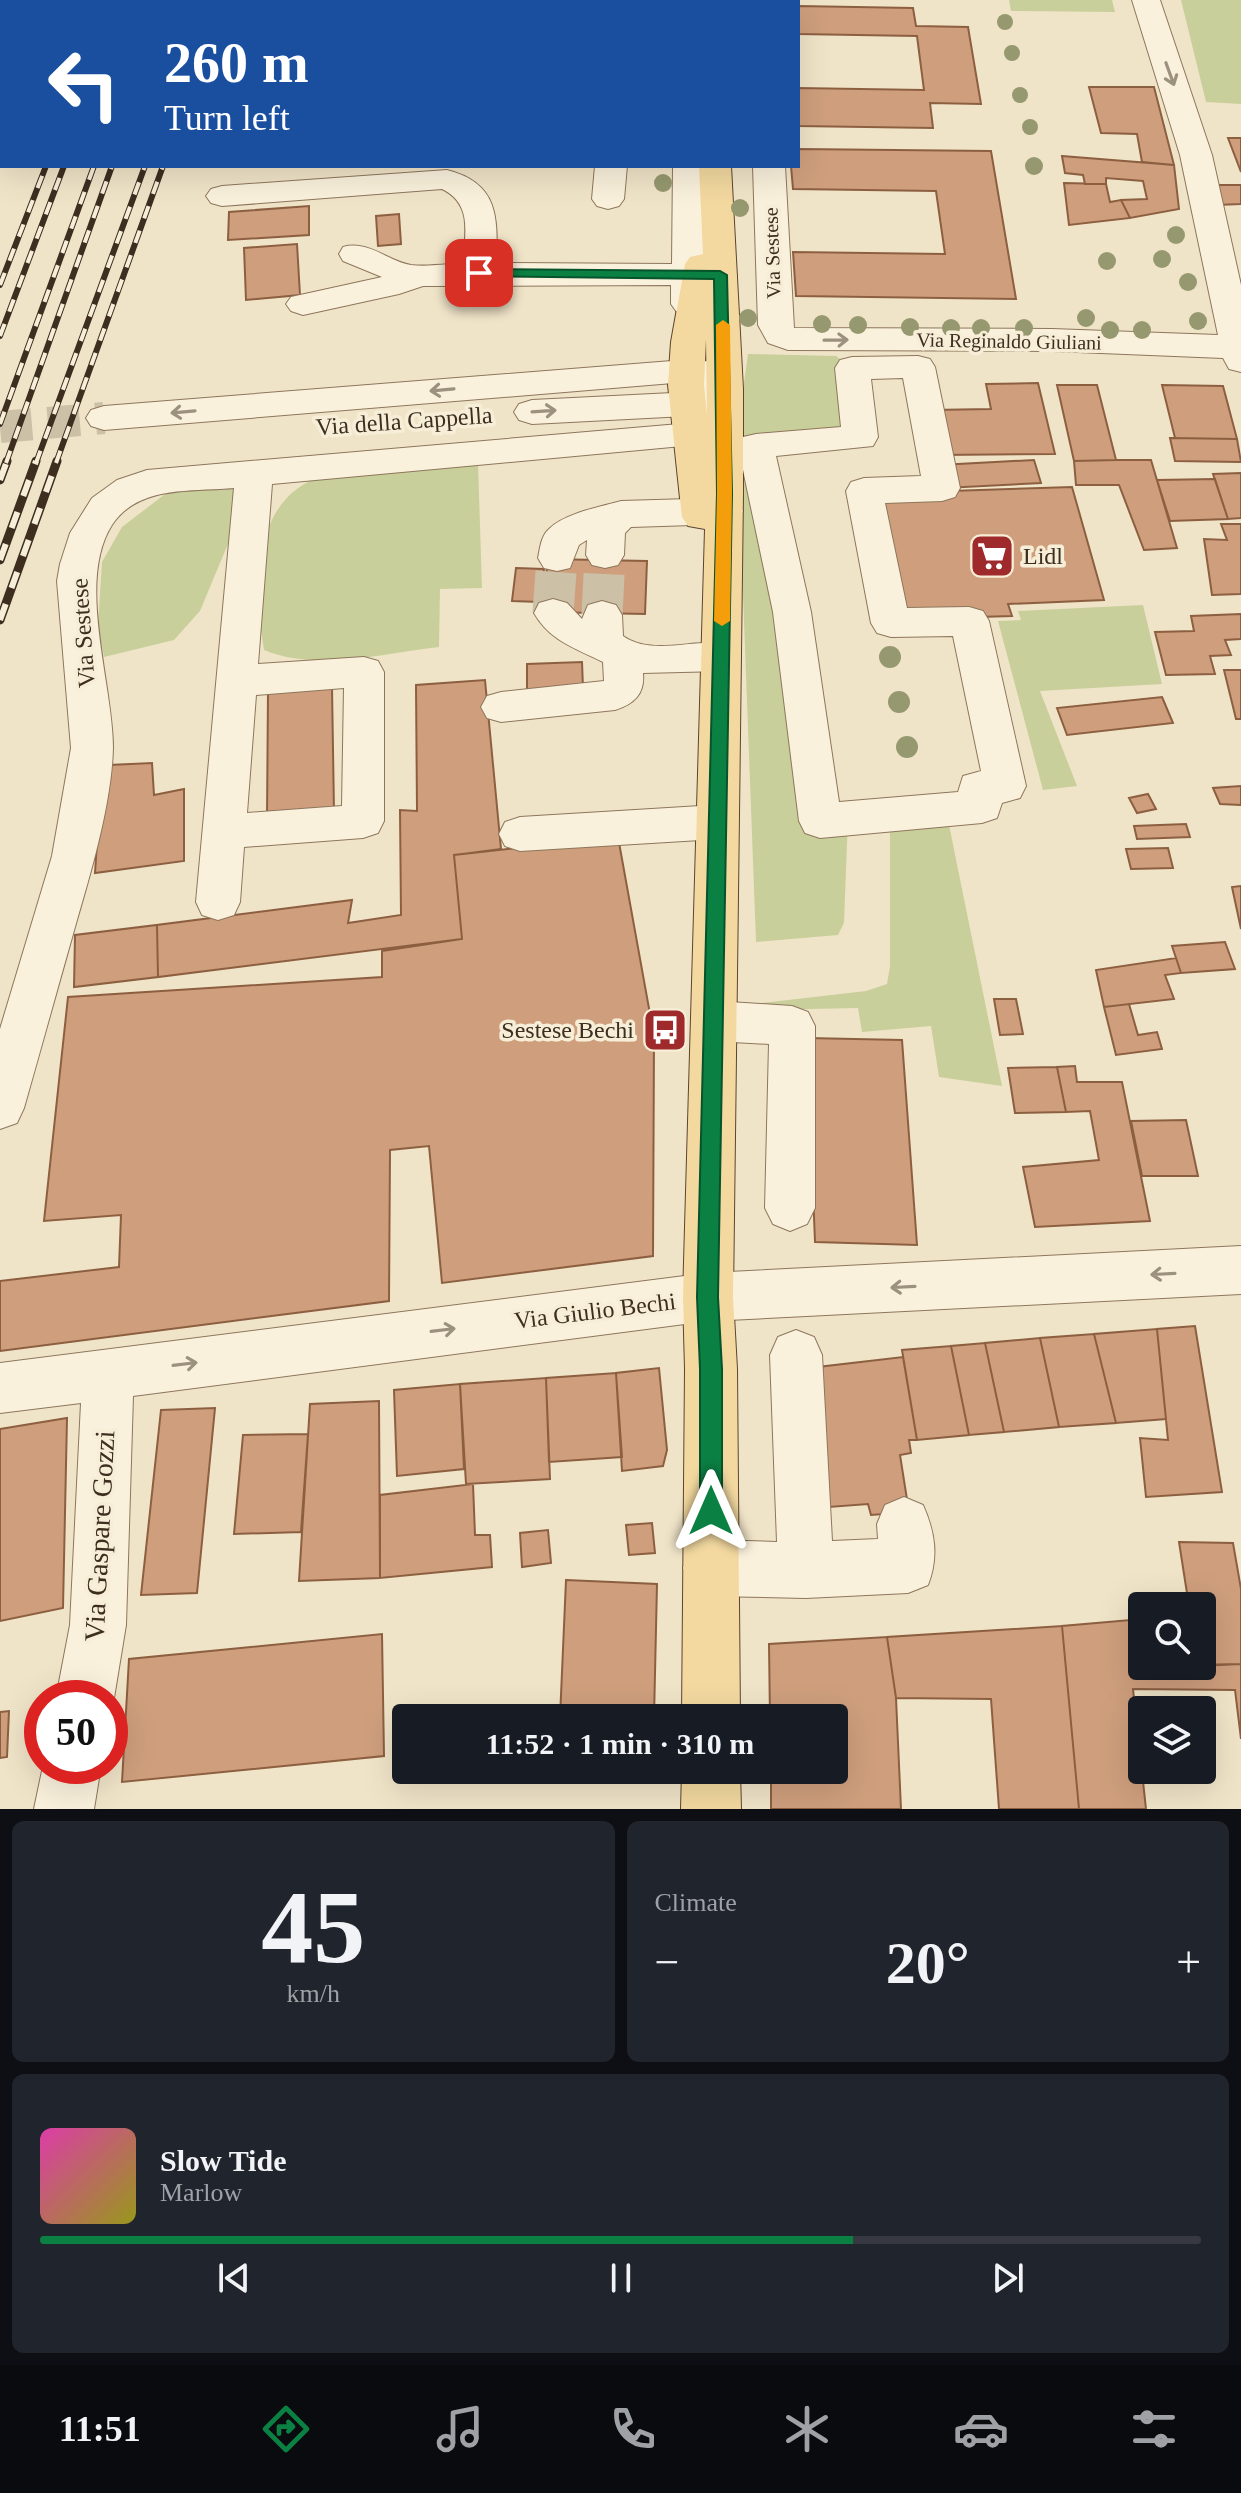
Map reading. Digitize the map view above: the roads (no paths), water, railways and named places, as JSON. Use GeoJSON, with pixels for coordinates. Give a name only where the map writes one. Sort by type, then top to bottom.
{"type":"FeatureCollection","features":[{"type":"Feature","properties":{"kind":"main road"},"geometry":{"type":"LineString","coordinates":[[707,171],[717,505],[720,747],[708,1297],[711,1369],[711,1704]]}},
{"type":"Feature","properties":{"kind":"main road"},"geometry":{"type":"LineString","coordinates":[[689,387],[717,505]]}},
{"type":"Feature","properties":{"kind":"main road"},"geometry":{"type":"LineString","coordinates":[[711,1784],[711,1809]]}},
{"type":"Feature","properties":{"kind":"street","name":"Via Reginaldo Giuliani"},"geometry":{"type":"LineString","coordinates":[[782,337],[799,341],[1052,340],[1239,354],[1196,155],[1146,0]]}},
{"type":"Feature","properties":{"kind":"street"},"geometry":{"type":"LineString","coordinates":[[608,199],[611,168]]}},
{"type":"Feature","properties":{"kind":"street","name":"Via Sestese"},"geometry":{"type":"LineString","coordinates":[[769,168],[775,325],[782,337]]}},
{"type":"Feature","properties":{"kind":"street"},"geometry":{"type":"LineString","coordinates":[[222,196],[447,179],[468,187],[480,207],[479,273]]}},
{"type":"Feature","properties":{"kind":"street"},"geometry":{"type":"LineString","coordinates":[[355,254],[399,274],[708,279],[689,387]]}},
{"type":"Feature","properties":{"kind":"street"},"geometry":{"type":"LineString","coordinates":[[303,304],[399,284],[420,274]]}},
{"type":"Feature","properties":{"kind":"street"},"geometry":{"type":"LineString","coordinates":[[918,367],[942,488],[864,491],[891,623],[969,621],[1005,786],[978,788],[982,806],[820,821],[792,612],[756,446],[860,437],[852,368],[918,367]]}},
{"type":"Feature","properties":{"kind":"street","name":"Via Sestese"},"geometry":{"type":"LineString","coordinates":[[0,1108],[74,856],[87,783],[92,748],[76,581],[80,554],[104,508],[116,496],[147,483],[254,474],[689,387]]}},
{"type":"Feature","properties":{"kind":"street","name":"Via della Cappella"},"geometry":{"type":"LineString","coordinates":[[103,431],[689,387]]}},
{"type":"Feature","properties":{"kind":"street"},"geometry":{"type":"LineString","coordinates":[[218,902],[254,474]]}},
{"type":"Feature","properties":{"kind":"street"},"geometry":{"type":"LineString","coordinates":[[557,558],[561,539],[572,531],[621,514],[717,505]]}},
{"type":"Feature","properties":{"kind":"street"},"geometry":{"type":"LineString","coordinates":[[605,555],[606,529],[621,514]]}},
{"type":"Feature","properties":{"kind":"street"},"geometry":{"type":"LineString","coordinates":[[553,613],[566,628],[613,640],[651,658],[717,656]]}},
{"type":"Feature","properties":{"kind":"street"},"geometry":{"type":"LineString","coordinates":[[501,707],[615,695],[624,686],[613,640]]}},
{"type":"Feature","properties":{"kind":"street"},"geometry":{"type":"LineString","coordinates":[[224,832],[363,821],[364,672],[236,681]]}},
{"type":"Feature","properties":{"kind":"street"},"geometry":{"type":"LineString","coordinates":[[520,834],[717,822]]}},
{"type":"Feature","properties":{"kind":"street"},"geometry":{"type":"LineString","coordinates":[[714,1021],[792,1026],[790,1208]]}},
{"type":"Feature","properties":{"kind":"street","name":"Via Giulio Bechi"},"geometry":{"type":"LineString","coordinates":[[0,1388],[708,1297],[1241,1270]]}},
{"type":"Feature","properties":{"kind":"street"},"geometry":{"type":"LineString","coordinates":[[796,1355],[806,1570]]}},
{"type":"Feature","properties":{"kind":"street","name":"Via Gaspare Gozzi"},"geometry":{"type":"LineString","coordinates":[[88,1680],[98,1625],[108,1374]]}},
{"type":"Feature","properties":{"kind":"street"},"geometry":{"type":"LineString","coordinates":[[711,1568],[806,1570],[908,1565],[904,1524]]}},
{"type":"Feature","properties":{"kind":"street"},"geometry":{"type":"LineString","coordinates":[[64,1809],[69,1784]]}},
{"type":"Feature","properties":{"kind":"tunnel"},"geometry":{"type":"LineString","coordinates":[[0,427],[104,418]]}},
{"type":"Feature","properties":{"kind":"tunnel"},"geometry":{"type":"LineString","coordinates":[[602,615],[605,555]]}},
{"type":"Feature","properties":{"kind":"tunnel"},"geometry":{"type":"LineString","coordinates":[[553,613],[557,558]]}},
{"type":"Feature","properties":{"kind":"railway"},"geometry":{"type":"LineString","coordinates":[[0,285],[45,168]]}},
{"type":"Feature","properties":{"kind":"railway"},"geometry":{"type":"LineString","coordinates":[[0,336],[63,168]]}},
{"type":"Feature","properties":{"kind":"railway"},"geometry":{"type":"LineString","coordinates":[[0,424],[93,168]]}},
{"type":"Feature","properties":{"kind":"railway"},"geometry":{"type":"LineString","coordinates":[[6,463],[111,168]]}},
{"type":"Feature","properties":{"kind":"railway"},"geometry":{"type":"LineString","coordinates":[[36,463],[144,168]]}},
{"type":"Feature","properties":{"kind":"railway"},"geometry":{"type":"LineString","coordinates":[[56,463],[162,168]]}},
{"type":"Feature","properties":{"kind":"railway"},"geometry":{"type":"LineString","coordinates":[[0,480],[7,461]]}},
{"type":"Feature","properties":{"kind":"railway"},"geometry":{"type":"LineString","coordinates":[[0,560],[36,461]]}},
{"type":"Feature","properties":{"kind":"railway"},"geometry":{"type":"LineString","coordinates":[[0,620],[57,461]]}},
{"type":"Feature","properties":{"kind":"place","name":"Lidl"},"geometry":{"type":"Point","coordinates":[992,556]}},
{"type":"Feature","properties":{"kind":"place","name":"Sestese Bechi"},"geometry":{"type":"Point","coordinates":[665,1030]}}]}
